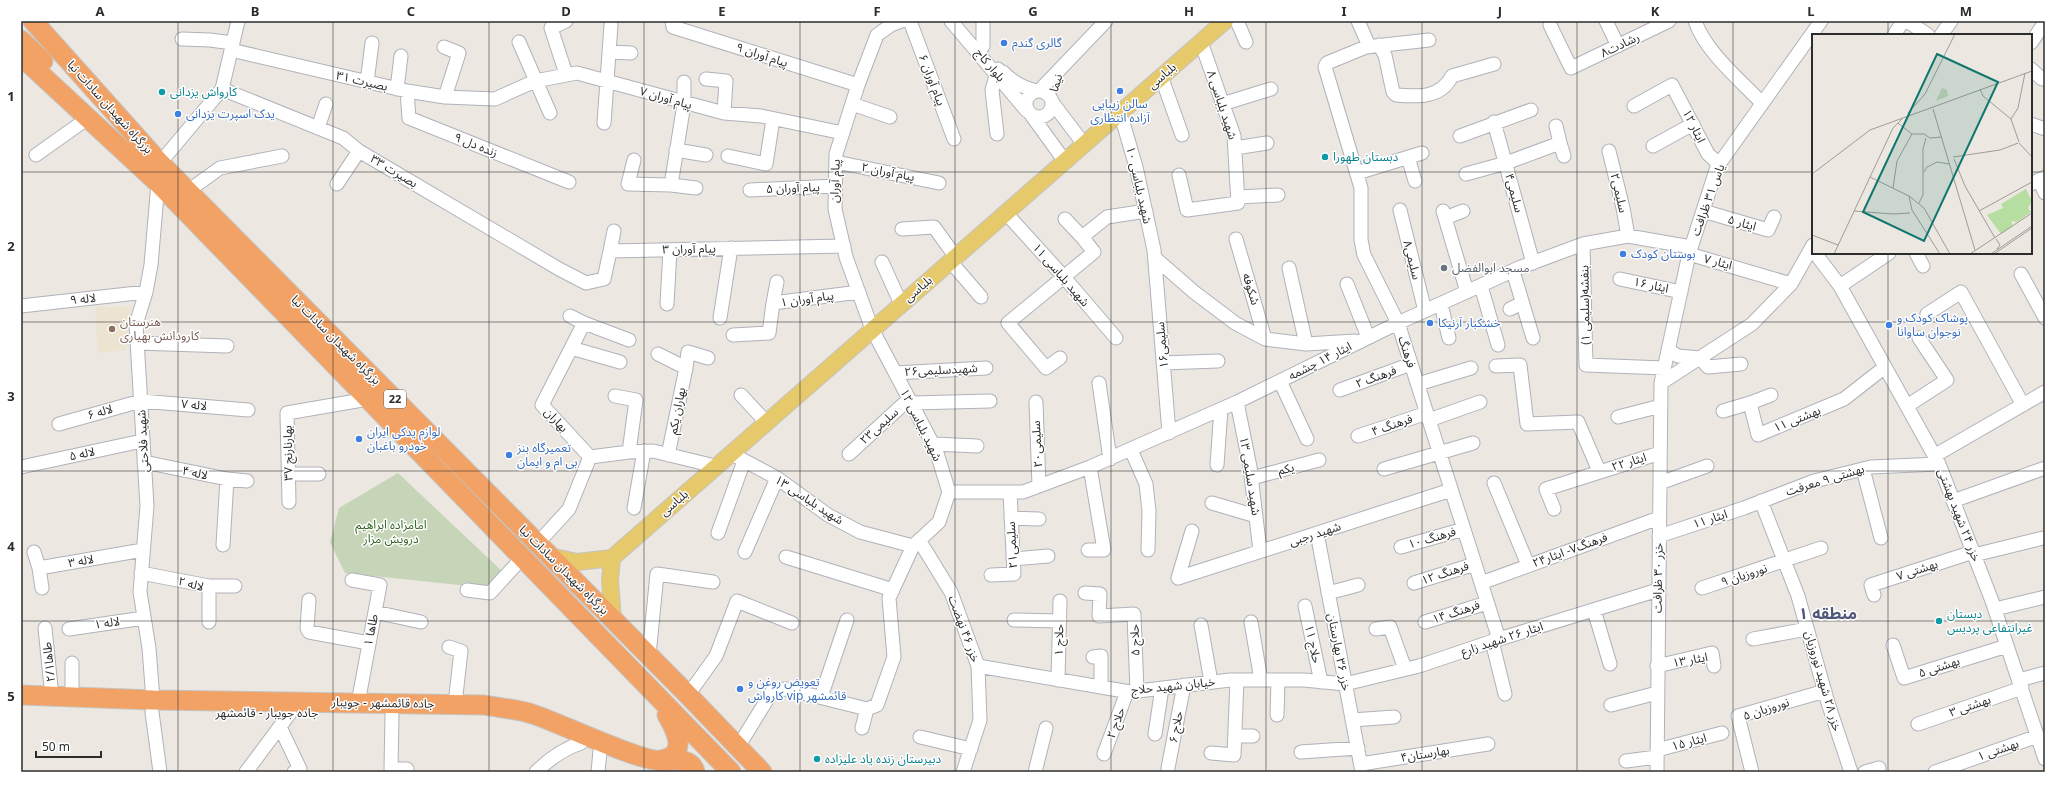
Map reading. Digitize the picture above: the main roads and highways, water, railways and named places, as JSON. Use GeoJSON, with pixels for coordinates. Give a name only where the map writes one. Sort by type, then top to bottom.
{"type":"FeatureCollection","features":[{"type":"Feature","properties":{"kind":"highway","name":"بزرگراه شهیدان سادات نیا"},"geometry":{"type":"LineString","coordinates":[[33,21],[188,191],[649,655],[762,772]]}},
{"type":"Feature","properties":{"kind":"highway"},"geometry":{"type":"LineString","coordinates":[[21,40],[50,68],[88,118]]}},
{"type":"Feature","properties":{"kind":"highway","name":"بزرگراه شهیدان سادات نیا"},"geometry":{"type":"LineString","coordinates":[[21,56],[158,183],[658,700],[731,772]]}},
{"type":"Feature","properties":{"kind":"highway","name":"جاده قائمشهر - جویبار"},"geometry":{"type":"LineString","coordinates":[[21,695],[72,697],[153,706],[358,703],[484,705],[531,714],[636,755],[656,766]]}},
{"type":"Feature","properties":{"kind":"highway"},"geometry":{"type":"LineString","coordinates":[[656,766],[672,755],[679,746],[678,735],[658,700]]}},
{"type":"Feature","properties":{"kind":"highway","name":"جاده جویبار - قائمشهر"},"geometry":{"type":"LineString","coordinates":[[21,708],[153,706],[285,720],[392,715],[493,719],[528,725],[600,751],[656,766]]}},
{"type":"Feature","properties":{"kind":"highway"},"geometry":{"type":"LineString","coordinates":[[656,766],[685,760],[691,763],[695,772]]}},
{"type":"Feature","properties":{"kind":"main road","name":"بلباسی"},"geometry":{"type":"LineString","coordinates":[[612,558],[715,466],[737,457],[766,422],[1083,143],[1225,21]]}},
{"type":"Feature","properties":{"kind":"main road"},"geometry":{"type":"LineString","coordinates":[[543,550],[577,562],[612,558],[610,581],[613,619]]}},
{"type":"Feature","properties":{"kind":"place","name":"گالری گندم"},"geometry":{"type":"Point","coordinates":[1004,43]}},
{"type":"Feature","properties":{"kind":"place","name":"سالن زیبایی آزاده انتظاری"},"geometry":{"type":"Point","coordinates":[1120,91]}},
{"type":"Feature","properties":{"kind":"place","name":"کارواش یزدانی"},"geometry":{"type":"Point","coordinates":[162,92]}},
{"type":"Feature","properties":{"kind":"place","name":"یدک اسپرت یزدانی"},"geometry":{"type":"Point","coordinates":[178,114]}},
{"type":"Feature","properties":{"kind":"place","name":"دبستان طهورا"},"geometry":{"type":"Point","coordinates":[1325,157]}},
{"type":"Feature","properties":{"kind":"place","name":"بوستان کودک"},"geometry":{"type":"Point","coordinates":[1623,254]}},
{"type":"Feature","properties":{"kind":"place","name":"مسجد ابوالفضل"},"geometry":{"type":"Point","coordinates":[1444,268]}},
{"type":"Feature","properties":{"kind":"place","name":"خشکبار آرنیکا"},"geometry":{"type":"Point","coordinates":[1430,323]}},
{"type":"Feature","properties":{"kind":"place","name":"پوشاک کودک و نوجوان ساوانا"},"geometry":{"type":"Point","coordinates":[1889,325]}},
{"type":"Feature","properties":{"kind":"place","name":"هنرستان کارودانش بهیاری"},"geometry":{"type":"Point","coordinates":[112,329]}},
{"type":"Feature","properties":{"kind":"place","name":"لوازم یدکی ایران خودرو باغبان"},"geometry":{"type":"Point","coordinates":[359,439]}},
{"type":"Feature","properties":{"kind":"place","name":"تعمیرگاه بنز بی ام و ایمان"},"geometry":{"type":"Point","coordinates":[509,455]}},
{"type":"Feature","properties":{"kind":"place","name":"دبستان غیرانتفاعی پردیس"},"geometry":{"type":"Point","coordinates":[1939,621]}},
{"type":"Feature","properties":{"kind":"place","name":"تعویض روغن و کارواش vip قائمشهر"},"geometry":{"type":"Point","coordinates":[740,689]}},
{"type":"Feature","properties":{"kind":"place","name":"دبیرستان زنده یاد علیزاده"},"geometry":{"type":"Point","coordinates":[817,759]}},
{"type":"Feature","properties":{"kind":"district","name":"منطقه ۱"},"geometry":{"type":"Point","coordinates":[1828,613]}},
{"type":"Feature","properties":{"kind":"park label","name":"امامزاده ابراهیم درویش مزار"},"geometry":{"type":"Point","coordinates":[391,532]}}]}
